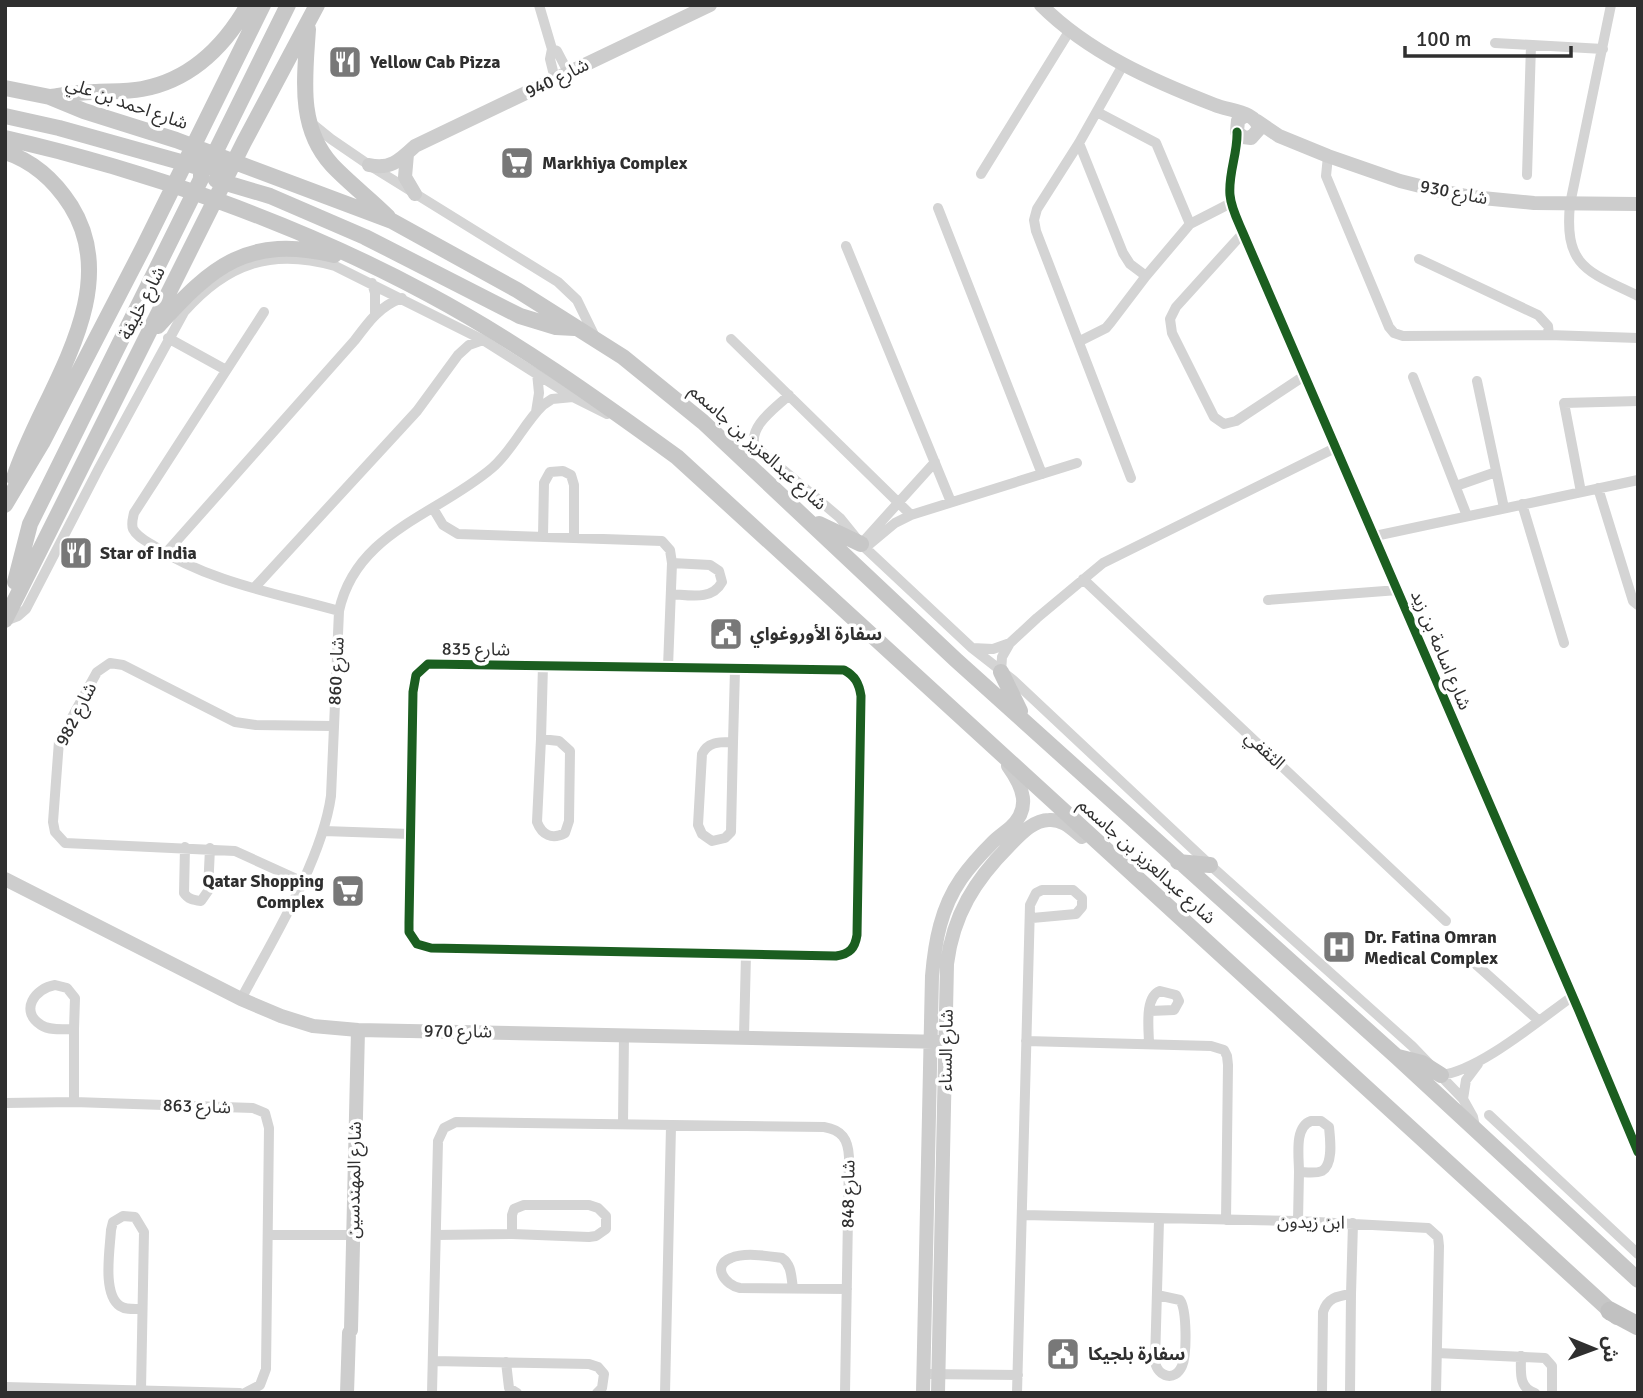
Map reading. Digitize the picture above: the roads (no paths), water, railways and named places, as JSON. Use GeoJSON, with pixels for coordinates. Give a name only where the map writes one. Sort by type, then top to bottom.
{"type":"FeatureCollection","features":[{"type":"Feature","properties":{"kind":"highway"},"geometry":{"type":"LineString","coordinates":[[1610,1311],[1638,1326]]}},
{"type":"Feature","properties":{"kind":"main road"},"geometry":{"type":"LineString","coordinates":[[50,97],[134,90],[171,81],[202,63],[213,53],[232,32],[248,5]]}},
{"type":"Feature","properties":{"kind":"main road","name":"شارع خليفة"},"geometry":{"type":"LineString","coordinates":[[6,504],[42,443],[174,187],[263,5]]}},
{"type":"Feature","properties":{"kind":"main road"},"geometry":{"type":"LineString","coordinates":[[5,620],[30,524],[288,5]]}},
{"type":"Feature","properties":{"kind":"main road","name":"شارع خليفة"},"geometry":{"type":"LineString","coordinates":[[5,620],[235,161],[317,5]]}},
{"type":"Feature","properties":{"kind":"main road"},"geometry":{"type":"LineString","coordinates":[[309,21],[304,96],[307,118],[320,149],[332,164],[392,221]]}},
{"type":"Feature","properties":{"kind":"main road","name":"شارع احمد بن علي"},"geometry":{"type":"LineString","coordinates":[[5,88],[50,97],[84,111],[193,146]]}},
{"type":"Feature","properties":{"kind":"main road"},"geometry":{"type":"LineString","coordinates":[[5,116],[185,163],[204,174],[270,196],[365,237],[520,316],[556,327],[578,328]]}},
{"type":"Feature","properties":{"kind":"main road"},"geometry":{"type":"LineString","coordinates":[[5,138],[77,155],[174,187],[235,161]]}},
{"type":"Feature","properties":{"kind":"main road"},"geometry":{"type":"LineString","coordinates":[[193,146],[215,201]]}},
{"type":"Feature","properties":{"kind":"main road"},"geometry":{"type":"LineString","coordinates":[[5,152],[35,167],[63,194],[78,218],[88,247],[90,271],[88,294],[79,326],[22,455],[6,504]]}},
{"type":"Feature","properties":{"kind":"main road","name":"شارع عبدالعزيز بن جاسمم"},"geometry":{"type":"LineString","coordinates":[[235,161],[392,221],[517,290],[596,339],[670,393],[956,660],[1397,1057],[1638,1279]]}},
{"type":"Feature","properties":{"kind":"main road","name":"شارع عبدالعزيز بن جاسمم"},"geometry":{"type":"LineString","coordinates":[[215,201],[323,242],[374,276],[428,294],[527,352],[677,457],[1638,1335]]}},
{"type":"Feature","properties":{"kind":"main road"},"geometry":{"type":"LineString","coordinates":[[143,343],[189,291],[219,268],[242,256],[278,248],[310,250],[374,276]]}},
{"type":"Feature","properties":{"kind":"main road"},"geometry":{"type":"LineString","coordinates":[[808,519],[863,546]]}},
{"type":"Feature","properties":{"kind":"main road"},"geometry":{"type":"LineString","coordinates":[[1001,671],[1027,722]]}},
{"type":"Feature","properties":{"kind":"main road"},"geometry":{"type":"LineString","coordinates":[[1178,862],[1210,865]]}},
{"type":"Feature","properties":{"kind":"main road"},"geometry":{"type":"LineString","coordinates":[[1397,1057],[1422,1063],[1441,1075]]}},
{"type":"Feature","properties":{"kind":"street"},"geometry":{"type":"LineString","coordinates":[[539,5],[552,49],[557,51],[562,76]]}},
{"type":"Feature","properties":{"kind":"street","name":"شارع 940"},"geometry":{"type":"LineString","coordinates":[[369,165],[381,168],[389,166],[415,146],[710,5]]}},
{"type":"Feature","properties":{"kind":"street","name":"شارع 930"},"geometry":{"type":"LineString","coordinates":[[1041,5],[1070,30],[1123,65],[1218,107],[1247,128],[1279,136],[1400,181],[1503,201],[1638,204]]}},
{"type":"Feature","properties":{"kind":"street"},"geometry":{"type":"LineString","coordinates":[[1611,5],[1570,204],[1569,236],[1576,257],[1591,272],[1638,296]]}},
{"type":"Feature","properties":{"kind":"street"},"geometry":{"type":"LineString","coordinates":[[981,174],[1070,30]]}},
{"type":"Feature","properties":{"kind":"street"},"geometry":{"type":"LineString","coordinates":[[1494,43],[1603,49]]}},
{"type":"Feature","properties":{"kind":"street"},"geometry":{"type":"LineString","coordinates":[[1527,175],[1531,45]]}},
{"type":"Feature","properties":{"kind":"street"},"geometry":{"type":"LineString","coordinates":[[1123,65],[1079,143],[1037,209],[1034,220],[1131,478]]}},
{"type":"Feature","properties":{"kind":"street"},"geometry":{"type":"LineString","coordinates":[[1097,112],[1156,143],[1190,224]]}},
{"type":"Feature","properties":{"kind":"street","name":"شارع عبدالعزيز بن جاسمم"},"geometry":{"type":"LineString","coordinates":[[307,118],[331,139],[369,165],[564,287],[577,300],[596,339]]}},
{"type":"Feature","properties":{"kind":"street","name":"شارع اسامة بن زيد"},"geometry":{"type":"LineString","coordinates":[[1247,128],[1230,186],[1231,203],[1242,233],[1375,536],[1638,1152]]}},
{"type":"Feature","properties":{"kind":"street"},"geometry":{"type":"LineString","coordinates":[[1079,143],[1122,253],[1130,264],[1146,276]]}},
{"type":"Feature","properties":{"kind":"street"},"geometry":{"type":"LineString","coordinates":[[407,154],[405,177],[415,194]]}},
{"type":"Feature","properties":{"kind":"street"},"geometry":{"type":"LineString","coordinates":[[1328,156],[1326,176],[1389,327],[1394,333],[1403,336],[1549,335],[1638,338]]}},
{"type":"Feature","properties":{"kind":"street"},"geometry":{"type":"LineString","coordinates":[[1080,341],[1111,323],[1190,224],[1231,203]]}},
{"type":"Feature","properties":{"kind":"street"},"geometry":{"type":"LineString","coordinates":[[938,208],[1042,474]]}},
{"type":"Feature","properties":{"kind":"street"},"geometry":{"type":"LineString","coordinates":[[1242,233],[1176,307],[1170,319],[1172,333],[1214,417],[1224,424],[1236,421],[1304,376]]}},
{"type":"Feature","properties":{"kind":"street"},"geometry":{"type":"LineString","coordinates":[[846,246],[951,502]]}},
{"type":"Feature","properties":{"kind":"street","name":"شارع عبدالعزيز بن جاسمم"},"geometry":{"type":"LineString","coordinates":[[168,338],[184,312],[202,291],[220,278],[243,266],[261,261],[290,258],[311,260],[374,276],[402,298],[483,340],[573,397],[626,421]]}},
{"type":"Feature","properties":{"kind":"street"},"geometry":{"type":"LineString","coordinates":[[1419,259],[1538,315],[1548,326],[1549,335]]}},
{"type":"Feature","properties":{"kind":"street"},"geometry":{"type":"LineString","coordinates":[[374,276],[375,314]]}},
{"type":"Feature","properties":{"kind":"street"},"geometry":{"type":"LineString","coordinates":[[165,554],[375,314],[402,298]]}},
{"type":"Feature","properties":{"kind":"street"},"geometry":{"type":"LineString","coordinates":[[264,312],[134,513],[132,522],[138,536],[165,554],[210,576],[339,611]]}},
{"type":"Feature","properties":{"kind":"street"},"geometry":{"type":"LineString","coordinates":[[458,327],[458,355]]}},
{"type":"Feature","properties":{"kind":"street"},"geometry":{"type":"LineString","coordinates":[[5,620],[18,616],[26,609],[168,338],[226,370]]}},
{"type":"Feature","properties":{"kind":"street"},"geometry":{"type":"LineString","coordinates":[[731,339],[911,515]]}},
{"type":"Feature","properties":{"kind":"street"},"geometry":{"type":"LineString","coordinates":[[255,587],[417,411],[458,355],[469,345],[483,340]]}},
{"type":"Feature","properties":{"kind":"street"},"geometry":{"type":"LineString","coordinates":[[536,412],[537,373]]}},
{"type":"Feature","properties":{"kind":"street"},"geometry":{"type":"LineString","coordinates":[[1413,377],[1467,516]]}},
{"type":"Feature","properties":{"kind":"street"},"geometry":{"type":"LineString","coordinates":[[1477,382],[1504,508]]}},
{"type":"Feature","properties":{"kind":"street","name":"شارع عبدالعزيز بن جاسمم"},"geometry":{"type":"LineString","coordinates":[[789,395],[756,428],[753,441],[755,446],[836,514],[863,546],[972,648],[1001,671],[1210,865],[1405,1039],[1463,1099],[1473,1117],[1476,1131]]}},
{"type":"Feature","properties":{"kind":"street","name":"شارع 860"},"geometry":{"type":"LineString","coordinates":[[241,999],[302,881],[324,831],[331,796],[339,611],[348,582],[357,566],[370,552],[495,465],[536,412],[552,400],[573,397]]}},
{"type":"Feature","properties":{"kind":"street"},"geometry":{"type":"LineString","coordinates":[[1581,492],[1564,403],[1638,401]]}},
{"type":"Feature","properties":{"kind":"street"},"geometry":{"type":"LineString","coordinates":[[1001,671],[1002,657],[1010,643],[1103,563],[1336,447]]}},
{"type":"Feature","properties":{"kind":"street"},"geometry":{"type":"LineString","coordinates":[[863,546],[897,501],[936,462]]}},
{"type":"Feature","properties":{"kind":"street"},"geometry":{"type":"LineString","coordinates":[[863,546],[911,515],[1077,463]]}},
{"type":"Feature","properties":{"kind":"street"},"geometry":{"type":"LineString","coordinates":[[543,536],[544,483],[550,472],[563,471],[571,475],[574,485],[574,538]]}},
{"type":"Feature","properties":{"kind":"street"},"geometry":{"type":"LineString","coordinates":[[1456,486],[1496,472]]}},
{"type":"Feature","properties":{"kind":"street"},"geometry":{"type":"LineString","coordinates":[[1375,536],[1638,480]]}},
{"type":"Feature","properties":{"kind":"street"},"geometry":{"type":"LineString","coordinates":[[1598,488],[1633,601],[1638,605]]}},
{"type":"Feature","properties":{"kind":"street"},"geometry":{"type":"LineString","coordinates":[[1522,504],[1564,643]]}},
{"type":"Feature","properties":{"kind":"street"},"geometry":{"type":"LineString","coordinates":[[434,510],[443,525],[458,534],[662,541],[670,550],[672,564],[668,667]]}},
{"type":"Feature","properties":{"kind":"street"},"geometry":{"type":"LineString","coordinates":[[671,594],[709,595],[715,592],[722,582],[719,571],[710,565],[672,564]]}},
{"type":"Feature","properties":{"kind":"street","name":"الثقفي"},"geometry":{"type":"LineString","coordinates":[[1083,579],[1446,921]]}},
{"type":"Feature","properties":{"kind":"street"},"geometry":{"type":"LineString","coordinates":[[1268,600],[1398,590]]}},
{"type":"Feature","properties":{"kind":"street"},"geometry":{"type":"LineString","coordinates":[[972,648],[993,649],[1010,643]]}},
{"type":"Feature","properties":{"kind":"street","name":"شارع 982"},"geometry":{"type":"LineString","coordinates":[[302,881],[235,851],[65,842],[55,832],[53,822],[59,741],[100,668],[110,663],[123,665],[235,722],[256,725],[333,726]]}},
{"type":"Feature","properties":{"kind":"street","name":"شارع 835"},"geometry":{"type":"LineString","coordinates":[[428,664],[668,667],[844,670],[856,680],[860,696],[855,944],[851,951],[845,955],[746,955],[423,947],[412,940],[409,932],[414,682],[420,669],[428,664]]}},
{"type":"Feature","properties":{"kind":"street"},"geometry":{"type":"LineString","coordinates":[[541,740],[559,741],[570,751],[569,821],[565,833],[559,836],[549,836],[537,822],[543,665]]}},
{"type":"Feature","properties":{"kind":"street"},"geometry":{"type":"LineString","coordinates":[[733,742],[710,744],[704,748],[702,754],[698,825],[702,834],[712,841],[725,838],[731,832],[735,670]]}},
{"type":"Feature","properties":{"kind":"street","name":"شارع السناء"},"geometry":{"type":"LineString","coordinates":[[996,747],[1020,782],[1024,793],[1022,808],[999,845]]}},
{"type":"Feature","properties":{"kind":"street","name":"شارع السناء"},"geometry":{"type":"LineString","coordinates":[[923,1393],[931,1374],[939,1042],[933,957],[943,914],[962,877],[999,845],[1041,821],[1053,820],[1066,824],[1099,850],[1110,854]]}},
{"type":"Feature","properties":{"kind":"street"},"geometry":{"type":"LineString","coordinates":[[324,831],[410,834]]}},
{"type":"Feature","properties":{"kind":"street"},"geometry":{"type":"LineString","coordinates":[[185,848],[184,892],[187,898],[201,901],[208,891],[210,848]]}},
{"type":"Feature","properties":{"kind":"street","name":"شارع 970"},"geometry":{"type":"LineString","coordinates":[[5,878],[241,999],[306,1024],[358,1030],[939,1042]]}},
{"type":"Feature","properties":{"kind":"street"},"geometry":{"type":"LineString","coordinates":[[1017,1393],[1030,905],[1036,892],[1068,889],[1077,892],[1082,898],[1082,906],[1076,914],[1031,918]]}},
{"type":"Feature","properties":{"kind":"street"},"geometry":{"type":"LineString","coordinates":[[744,1036],[746,955]]}},
{"type":"Feature","properties":{"kind":"street"},"geometry":{"type":"LineString","coordinates":[[1470,958],[1538,1020]]}},
{"type":"Feature","properties":{"kind":"street"},"geometry":{"type":"LineString","coordinates":[[74,1029],[52,1028],[37,1021],[31,1006],[36,992],[54,985],[67,988],[75,998],[74,1102]]}},
{"type":"Feature","properties":{"kind":"street"},"geometry":{"type":"LineString","coordinates":[[1441,1075],[1455,1073],[1478,1063],[1573,996]]}},
{"type":"Feature","properties":{"kind":"street"},"geometry":{"type":"LineString","coordinates":[[1149,1044],[1150,1012]]}},
{"type":"Feature","properties":{"kind":"street","name":"شارع المهندسين"},"geometry":{"type":"LineString","coordinates":[[355,1393],[354,1342],[351,1330],[358,1030]]}},
{"type":"Feature","properties":{"kind":"street"},"geometry":{"type":"LineString","coordinates":[[622,1124],[624,1034]]}},
{"type":"Feature","properties":{"kind":"street"},"geometry":{"type":"LineString","coordinates":[[1026,1041],[1218,1047],[1227,1056],[1226,1220]]}},
{"type":"Feature","properties":{"kind":"street"},"geometry":{"type":"LineString","coordinates":[[1463,1099],[1466,1080],[1478,1063]]}},
{"type":"Feature","properties":{"kind":"street","name":"شارع 863"},"geometry":{"type":"LineString","coordinates":[[5,1103],[74,1102],[260,1110],[265,1113],[270,1128],[266,1369],[260,1385],[243,1393],[141,1390],[90,1392],[5,1387]]}},
{"type":"Feature","properties":{"kind":"street"},"geometry":{"type":"LineString","coordinates":[[1489,1115],[1638,1254]]}},
{"type":"Feature","properties":{"kind":"street"},"geometry":{"type":"LineString","coordinates":[[1298,1172],[1316,1173],[1326,1168],[1330,1134],[1326,1122],[1311,1121],[1300,1130],[1298,1172],[1298,1221]]}},
{"type":"Feature","properties":{"kind":"street","name":"شارع 848"},"geometry":{"type":"LineString","coordinates":[[432,1393],[439,1141],[440,1134],[456,1122],[824,1126],[841,1134],[848,1146],[849,1157],[845,1393]]}},
{"type":"Feature","properties":{"kind":"street"},"geometry":{"type":"LineString","coordinates":[[665,1393],[671,1126]]}},
{"type":"Feature","properties":{"kind":"street"},"geometry":{"type":"LineString","coordinates":[[436,1235],[596,1236],[606,1229],[606,1216],[598,1208],[589,1205],[524,1205],[514,1209],[512,1234]]}},
{"type":"Feature","properties":{"kind":"street","name":"ابن زيدون"},"geometry":{"type":"LineString","coordinates":[[1023,1215],[1417,1225],[1433,1230],[1439,1245],[1436,1393]]}},
{"type":"Feature","properties":{"kind":"street"},"geometry":{"type":"LineString","coordinates":[[141,1390],[144,1231],[135,1217],[123,1216],[113,1222],[111,1230],[109,1286],[113,1299],[121,1307],[142,1309]]}},
{"type":"Feature","properties":{"kind":"street"},"geometry":{"type":"LineString","coordinates":[[1157,1295],[1180,1300],[1185,1309],[1183,1363],[1177,1374],[1172,1376],[1161,1375],[1157,1370],[1157,1295],[1160,1220]]}},
{"type":"Feature","properties":{"kind":"street"},"geometry":{"type":"LineString","coordinates":[[1350,1393],[1353,1223]]}},
{"type":"Feature","properties":{"kind":"street"},"geometry":{"type":"LineString","coordinates":[[269,1235],[353,1235]]}},
{"type":"Feature","properties":{"kind":"street"},"geometry":{"type":"LineString","coordinates":[[793,1288],[790,1267],[782,1258],[738,1256],[722,1265],[724,1280],[734,1287],[847,1289]]}},
{"type":"Feature","properties":{"kind":"street"},"geometry":{"type":"LineString","coordinates":[[1322,1393],[1325,1304],[1331,1299],[1351,1294]]}},
{"type":"Feature","properties":{"kind":"street","name":"شارع المهندسين"},"geometry":{"type":"LineString","coordinates":[[347,1393],[348,1337],[351,1330]]}},
{"type":"Feature","properties":{"kind":"street"},"geometry":{"type":"LineString","coordinates":[[1437,1353],[1537,1356],[1548,1360],[1553,1371],[1552,1393]]}},
{"type":"Feature","properties":{"kind":"street"},"geometry":{"type":"LineString","coordinates":[[1521,1356],[1521,1379],[1524,1387],[1535,1393]]}},
{"type":"Feature","properties":{"kind":"street"},"geometry":{"type":"LineString","coordinates":[[433,1361],[594,1365],[602,1371],[605,1379],[597,1393]]}},
{"type":"Feature","properties":{"kind":"street"},"geometry":{"type":"LineString","coordinates":[[506,1362],[509,1388],[517,1393]]}},
{"type":"Feature","properties":{"kind":"street"},"geometry":{"type":"LineString","coordinates":[[931,1374],[1018,1375]]}},
{"type":"Feature","properties":{"kind":"street","name":"شارع السناء"},"geometry":{"type":"LineString","coordinates":[[931,1374],[938,1393]]}},
{"type":"Feature","properties":{"kind":"place","name":"Yellow Cab Pizza"},"geometry":{"type":"Point","coordinates":[345,62]}},
{"type":"Feature","properties":{"kind":"place","name":"Markhiya Complex"},"geometry":{"type":"Point","coordinates":[517,163]}},
{"type":"Feature","properties":{"kind":"place","name":"Star of India"},"geometry":{"type":"Point","coordinates":[76,553]}},
{"type":"Feature","properties":{"kind":"place","name":"سفارة الأوروغواي"},"geometry":{"type":"Point","coordinates":[726,634]}},
{"type":"Feature","properties":{"kind":"place","name":"Qatar Shopping Complex"},"geometry":{"type":"Point","coordinates":[348,891]}},
{"type":"Feature","properties":{"kind":"place","name":"Dr. Fatina Omran Medical Complex"},"geometry":{"type":"Point","coordinates":[1339,947]}},
{"type":"Feature","properties":{"kind":"place","name":"سفارة بلجيكا"},"geometry":{"type":"Point","coordinates":[1063,1354]}}]}
